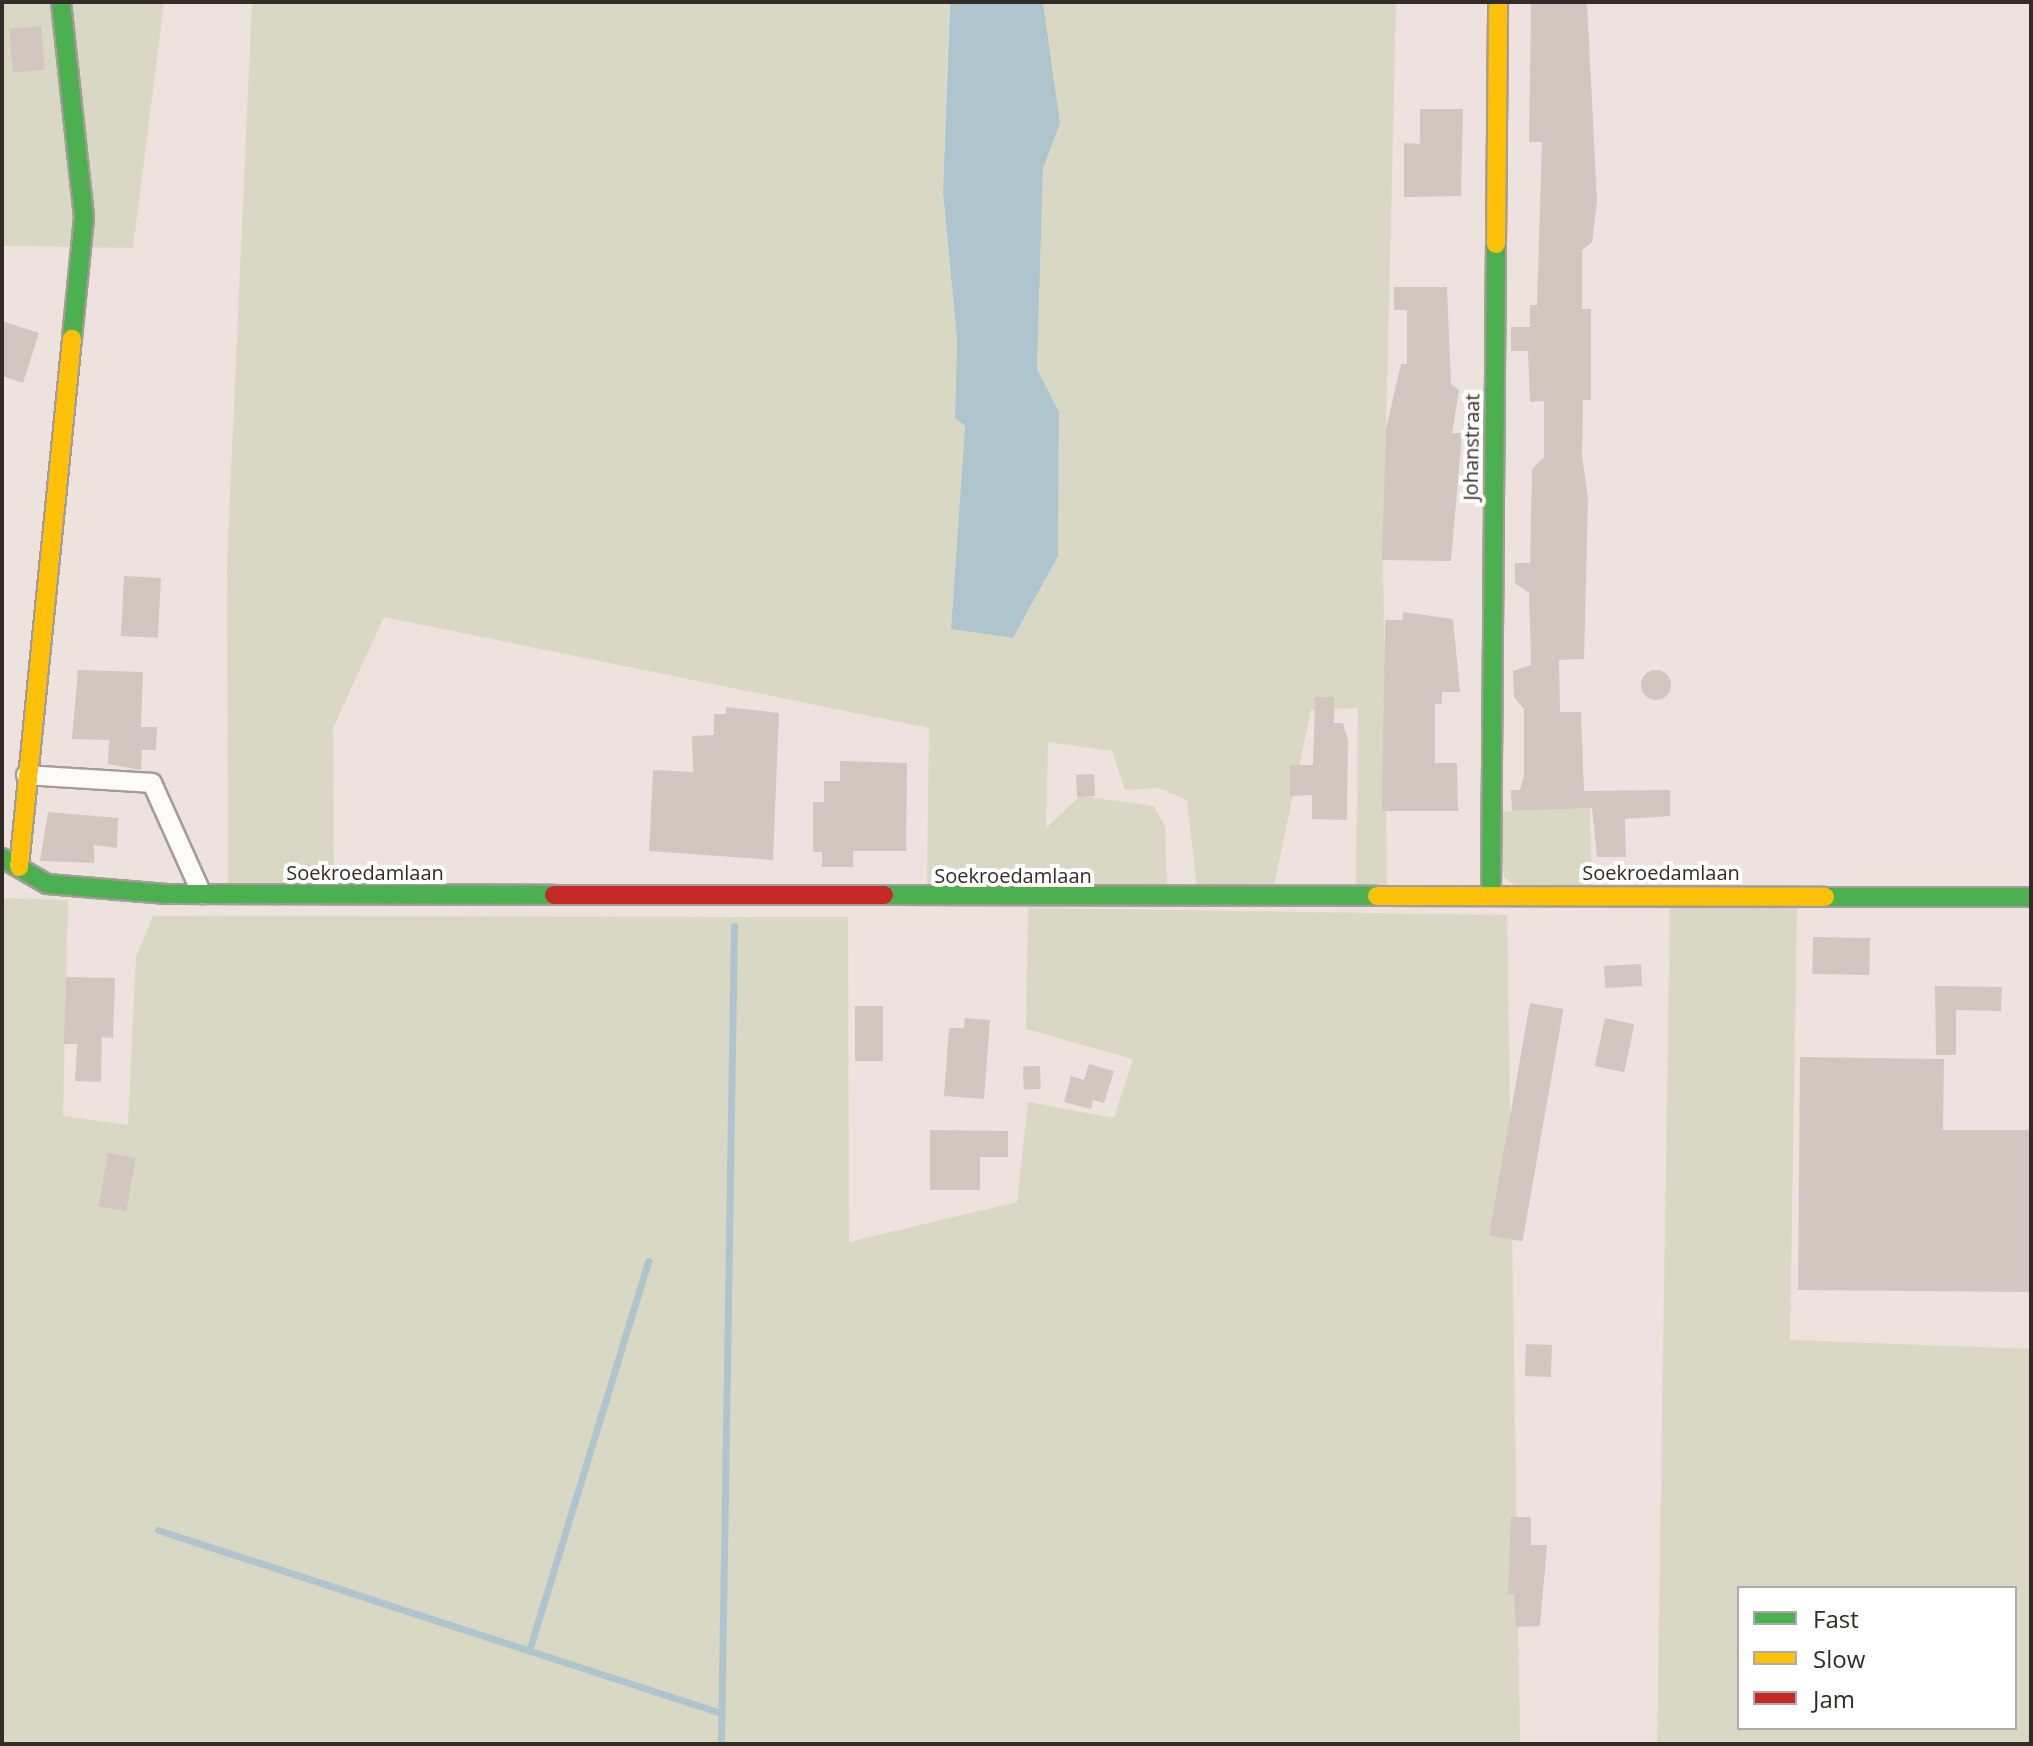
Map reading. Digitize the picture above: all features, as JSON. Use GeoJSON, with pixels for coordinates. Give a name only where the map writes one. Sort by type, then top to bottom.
{"type":"FeatureCollection","features":[{"type":"Feature","properties":{"kind":"street"},"geometry":{"type":"LineString","coordinates":[[10,862],[26,775],[84,218],[61,2]]}},
{"type":"Feature","properties":{"kind":"street","name":"Johanstraat"},"geometry":{"type":"LineString","coordinates":[[1491,893],[1498,2]]}},
{"type":"Feature","properties":{"kind":"street"},"geometry":{"type":"LineString","coordinates":[[26,775],[152,783],[202,894]]}},
{"type":"Feature","properties":{"kind":"street","name":"Soekroedamlaan"},"geometry":{"type":"LineString","coordinates":[[10,862],[67,888],[202,894],[1491,893],[2031,897]]}},
{"type":"Feature","properties":{"kind":"green space"},"geometry":{"type":"Polygon","coordinates":[[[2,2],[164,2],[133,248],[2,246],[2,2]]]}},
{"type":"Feature","properties":{"kind":"green space"},"geometry":{"type":"Polygon","coordinates":[[[252,2],[949,2],[943,192],[957,339],[955,418],[965,426],[951,629],[1013,638],[1058,556],[1059,413],[1037,369],[1043,169],[1060,123],[1043,2],[1396,2],[1383,560],[1387,890],[1356,889],[1358,708],[1311,710],[1273,890],[1197,889],[1187,800],[1159,788],[1125,790],[1112,751],[1048,742],[1046,828],[1080,796],[1154,806],[1165,827],[1167,889],[927,889],[929,728],[384,617],[333,728],[334,886],[228,886],[227,563],[252,2]]]}},
{"type":"Feature","properties":{"kind":"green space"},"geometry":{"type":"Polygon","coordinates":[[[1590,808],[1592,888],[1517,887],[1504,877],[1497,812],[1590,808]]]}},
{"type":"Feature","properties":{"kind":"green space"},"geometry":{"type":"Polygon","coordinates":[[[2,898],[68,900],[63,1116],[128,1125],[136,957],[153,916],[848,917],[849,1242],[1017,1202],[1028,1102],[1114,1118],[1133,1059],[1026,1029],[1028,908],[1507,915],[1520,1744],[2,1744],[2,898]]]}},
{"type":"Feature","properties":{"kind":"green space"},"geometry":{"type":"Polygon","coordinates":[[[1670,905],[1797,907],[1790,1340],[2031,1349],[2031,1744],[1657,1744],[1670,905]]]}},
{"type":"Feature","properties":{"kind":"water"},"geometry":{"type":"Polygon","coordinates":[[[950,2],[1043,2],[1060,123],[1043,169],[1037,369],[1059,412],[1058,556],[1013,638],[951,629],[965,426],[955,418],[957,339],[943,192],[950,2]]]}},
{"type":"Feature","properties":{"kind":"building"},"geometry":{"type":"Polygon","coordinates":[[[1531,2],[1587,2],[1597,201],[1592,242],[1582,250],[1582,309],[1591,309],[1591,400],[1583,400],[1582,456],[1588,498],[1584,659],[1559,660],[1560,712],[1581,712],[1584,791],[1670,790],[1670,816],[1625,819],[1626,857],[1597,857],[1592,808],[1512,811],[1511,790],[1520,790],[1524,775],[1524,709],[1514,697],[1513,671],[1531,665],[1529,593],[1515,583],[1515,563],[1530,563],[1532,469],[1544,457],[1544,401],[1530,402],[1528,351],[1511,351],[1511,327],[1530,327],[1530,305],[1537,305],[1542,142],[1529,142],[1531,2]]]}},
{"type":"Feature","properties":{"kind":"building"},"geometry":{"type":"Polygon","coordinates":[[[41,26],[45,70],[13,73],[9,29],[41,26]]]}},
{"type":"Feature","properties":{"kind":"building"},"geometry":{"type":"Polygon","coordinates":[[[1420,109],[1463,109],[1461,196],[1404,197],[1404,143],[1420,144],[1420,109]]]}},
{"type":"Feature","properties":{"kind":"building"},"geometry":{"type":"Polygon","coordinates":[[[1394,287],[1447,287],[1451,384],[1459,390],[1452,433],[1462,433],[1451,561],[1382,560],[1386,429],[1401,364],[1407,364],[1407,310],[1394,310],[1394,287]]]}},
{"type":"Feature","properties":{"kind":"building"},"geometry":{"type":"Polygon","coordinates":[[[2,321],[39,333],[23,383],[2,376],[2,321]]]}},
{"type":"Feature","properties":{"kind":"building"},"geometry":{"type":"Polygon","coordinates":[[[124,576],[161,578],[158,638],[121,636],[124,576]]]}},
{"type":"Feature","properties":{"kind":"building"},"geometry":{"type":"Polygon","coordinates":[[[1403,612],[1453,619],[1460,692],[1442,692],[1442,704],[1435,704],[1435,763],[1457,763],[1458,811],[1382,811],[1385,620],[1403,620],[1403,612]]]}},
{"type":"Feature","properties":{"kind":"building"},"geometry":{"type":"Polygon","coordinates":[[[78,670],[143,672],[141,727],[157,727],[156,750],[142,750],[141,770],[108,764],[109,740],[72,739],[78,670]]]}},
{"type":"Feature","properties":{"kind":"building"},"geometry":{"type":"Polygon","coordinates":[[[1656,670],[1667,674],[1671,685],[1667,696],[1656,700],[1645,696],[1641,685],[1645,674],[1656,670]]]}},
{"type":"Feature","properties":{"kind":"building"},"geometry":{"type":"Polygon","coordinates":[[[1315,697],[1334,697],[1334,723],[1343,723],[1348,740],[1347,820],[1312,819],[1312,795],[1290,796],[1290,765],[1313,765],[1315,697]]]}},
{"type":"Feature","properties":{"kind":"building"},"geometry":{"type":"Polygon","coordinates":[[[726,707],[779,713],[773,860],[649,851],[653,770],[693,772],[692,736],[714,735],[714,714],[726,714],[726,707]]]}},
{"type":"Feature","properties":{"kind":"building"},"geometry":{"type":"Polygon","coordinates":[[[840,761],[907,763],[906,851],[853,851],[853,867],[822,867],[822,852],[813,852],[813,802],[824,802],[824,781],[840,781],[840,761]]]}},
{"type":"Feature","properties":{"kind":"building"},"geometry":{"type":"Polygon","coordinates":[[[1094,774],[1095,796],[1077,797],[1076,775],[1094,774]]]}},
{"type":"Feature","properties":{"kind":"building"},"geometry":{"type":"Polygon","coordinates":[[[48,812],[118,818],[117,848],[94,845],[94,863],[40,861],[48,812]]]}},
{"type":"Feature","properties":{"kind":"building"},"geometry":{"type":"Polygon","coordinates":[[[1813,937],[1870,938],[1869,975],[1812,974],[1813,937]]]}},
{"type":"Feature","properties":{"kind":"building"},"geometry":{"type":"Polygon","coordinates":[[[1641,964],[1642,986],[1605,988],[1604,966],[1641,964]]]}},
{"type":"Feature","properties":{"kind":"building"},"geometry":{"type":"Polygon","coordinates":[[[66,977],[115,978],[113,1038],[102,1037],[101,1082],[75,1081],[77,1044],[64,1044],[66,977]]]}},
{"type":"Feature","properties":{"kind":"building"},"geometry":{"type":"Polygon","coordinates":[[[1935,986],[2002,987],[2001,1011],[1956,1010],[1956,1055],[1936,1055],[1935,986]]]}},
{"type":"Feature","properties":{"kind":"building"},"geometry":{"type":"Polygon","coordinates":[[[1530,1003],[1563,1009],[1523,1241],[1489,1235],[1530,1003]]]}},
{"type":"Feature","properties":{"kind":"building"},"geometry":{"type":"Polygon","coordinates":[[[855,1006],[883,1006],[883,1061],[855,1061],[855,1006]]]}},
{"type":"Feature","properties":{"kind":"building"},"geometry":{"type":"Polygon","coordinates":[[[965,1018],[990,1020],[984,1099],[944,1096],[949,1028],[964,1028],[965,1018]]]}},
{"type":"Feature","properties":{"kind":"building"},"geometry":{"type":"Polygon","coordinates":[[[1605,1018],[1634,1024],[1624,1072],[1595,1066],[1605,1018]]]}},
{"type":"Feature","properties":{"kind":"building"},"geometry":{"type":"Polygon","coordinates":[[[1800,1057],[1944,1059],[1943,1130],[2031,1130],[2031,1292],[1798,1290],[1800,1057]]]}},
{"type":"Feature","properties":{"kind":"building"},"geometry":{"type":"Polygon","coordinates":[[[1089,1064],[1114,1071],[1104,1103],[1093,1100],[1091,1109],[1064,1102],[1071,1076],[1084,1080],[1089,1064]]]}},
{"type":"Feature","properties":{"kind":"building"},"geometry":{"type":"Polygon","coordinates":[[[1040,1066],[1041,1089],[1024,1090],[1023,1067],[1040,1066]]]}},
{"type":"Feature","properties":{"kind":"building"},"geometry":{"type":"Polygon","coordinates":[[[930,1130],[1008,1131],[1008,1157],[980,1157],[980,1190],[930,1190],[930,1130]]]}},
{"type":"Feature","properties":{"kind":"building"},"geometry":{"type":"Polygon","coordinates":[[[108,1153],[136,1158],[126,1211],[99,1206],[108,1153]]]}},
{"type":"Feature","properties":{"kind":"building"},"geometry":{"type":"Polygon","coordinates":[[[1526,1344],[1552,1345],[1551,1377],[1525,1376],[1526,1344]]]}},
{"type":"Feature","properties":{"kind":"building"},"geometry":{"type":"Polygon","coordinates":[[[1511,1517],[1531,1517],[1531,1545],[1547,1545],[1540,1626],[1516,1627],[1514,1594],[1508,1594],[1511,1517]]]}},
{"type":"Feature","properties":{"kind":"waterway"},"geometry":{"type":"LineString","coordinates":[[721,1744],[734,926]]}},
{"type":"Feature","properties":{"kind":"waterway"},"geometry":{"type":"LineString","coordinates":[[529,1651],[648,1261]]}},
{"type":"Feature","properties":{"kind":"waterway"},"geometry":{"type":"LineString","coordinates":[[158,1530],[721,1713]]}},
{"type":"Feature","properties":{"kind":"traffic: fast"},"geometry":{"type":"LineString","coordinates":[[61,2],[84,218],[72,339]]}},
{"type":"Feature","properties":{"kind":"traffic: fast"},"geometry":{"type":"LineString","coordinates":[[1491,893],[1496,244]]}},
{"type":"Feature","properties":{"kind":"traffic: fast"},"geometry":{"type":"LineString","coordinates":[[2,858],[47,884],[167,894],[554,895]]}},
{"type":"Feature","properties":{"kind":"traffic: fast"},"geometry":{"type":"LineString","coordinates":[[884,895],[1377,896]]}},
{"type":"Feature","properties":{"kind":"traffic: fast"},"geometry":{"type":"LineString","coordinates":[[1825,897],[2031,897]]}},
{"type":"Feature","properties":{"kind":"traffic: slow"},"geometry":{"type":"LineString","coordinates":[[1496,244],[1498,2]]}},
{"type":"Feature","properties":{"kind":"traffic: slow"},"geometry":{"type":"LineString","coordinates":[[19,867],[72,339]]}},
{"type":"Feature","properties":{"kind":"traffic: slow"},"geometry":{"type":"LineString","coordinates":[[1377,896],[1825,897]]}},
{"type":"Feature","properties":{"kind":"traffic: jam"},"geometry":{"type":"LineString","coordinates":[[554,895],[884,895]]}}]}
